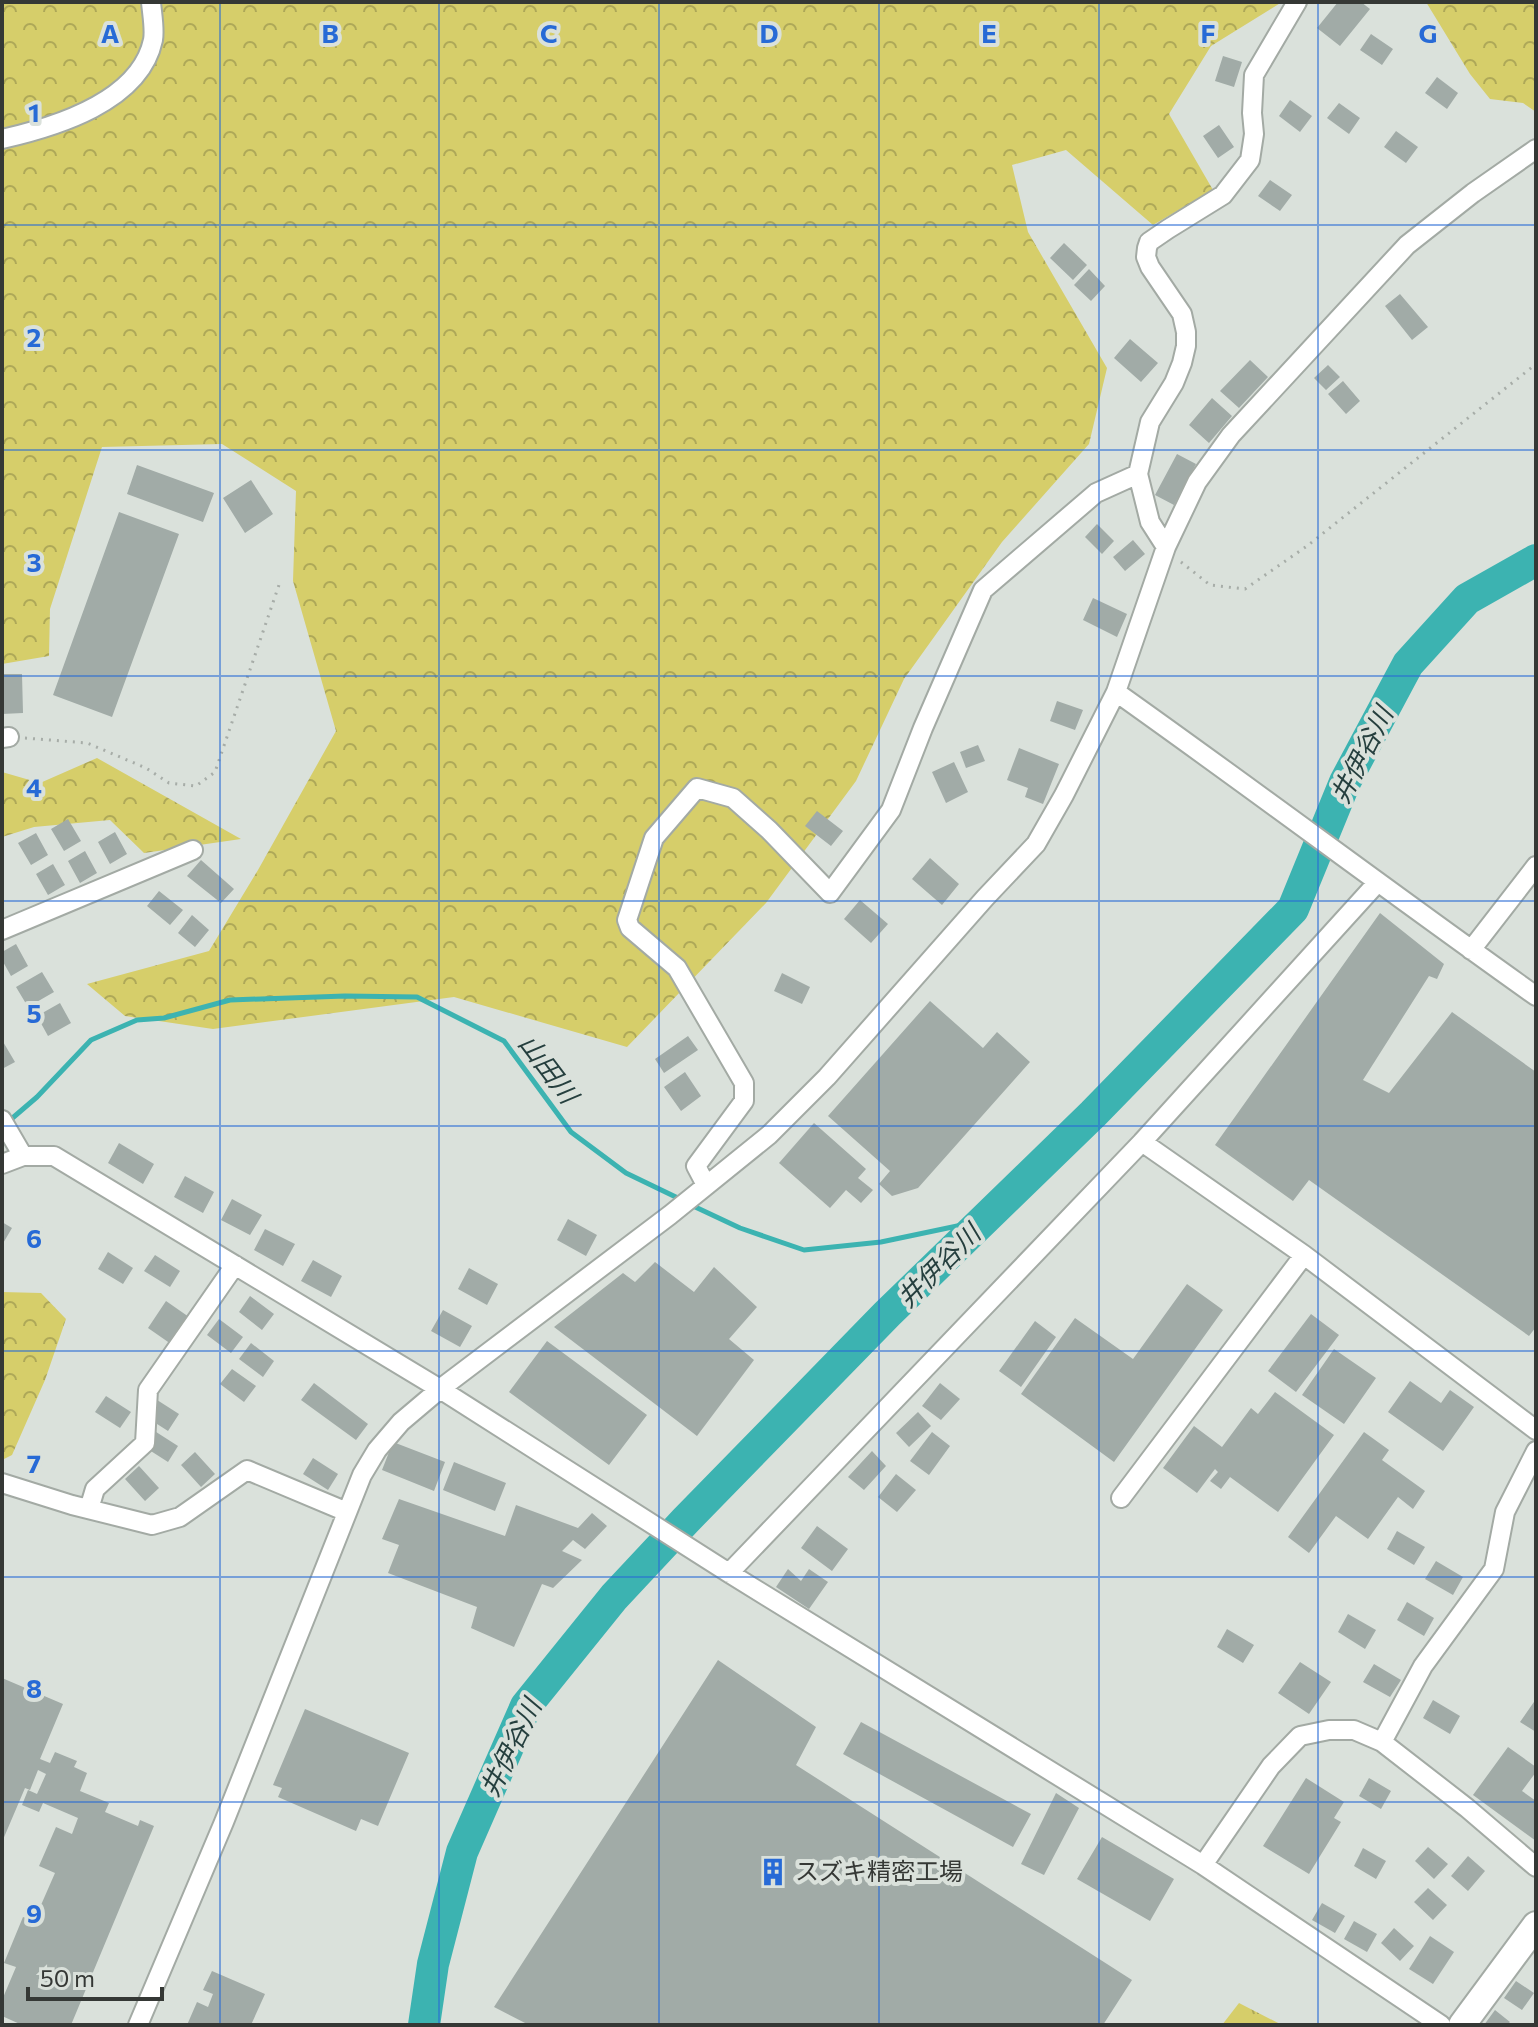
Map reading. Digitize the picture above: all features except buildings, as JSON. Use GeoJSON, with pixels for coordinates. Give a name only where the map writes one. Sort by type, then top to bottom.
{"type":"FeatureCollection","features":[{"type":"Feature","properties":{"kind":"highway"},"geometry":{"type":"LineString","coordinates":[[1462,2025],[1536,1925]]}},
{"type":"Feature","properties":{"kind":"street"},"geometry":{"type":"LineString","coordinates":[[2,139],[43,130],[98,107],[138,73],[153,40],[151,2]]}},
{"type":"Feature","properties":{"kind":"street"},"geometry":{"type":"LineString","coordinates":[[1166,547],[1150,522],[1138,474],[1150,422],[1174,383],[1186,346],[1182,314],[1150,267],[1147,248],[1149,242],[1223,195],[1250,160],[1254,134],[1254,75],[1297,2]]}},
{"type":"Feature","properties":{"kind":"street"},"geometry":{"type":"LineString","coordinates":[[138,2025],[224,1822],[362,1475],[377,1450],[401,1422],[440,1389],[670,1215],[769,1135],[827,1077],[1036,844],[1116,692],[1166,547],[1197,482],[1231,435],[1407,245],[1536,149]]}},
{"type":"Feature","properties":{"kind":"street"},"geometry":{"type":"LineString","coordinates":[[702,1188],[696,1166],[744,1101],[744,1083],[677,968],[630,928],[627,920],[654,838],[697,788],[733,798],[830,893],[891,810],[983,590],[1096,493],[1138,474]]}},
{"type":"Feature","properties":{"kind":"street"},"geometry":{"type":"LineString","coordinates":[[1116,692],[1293,817],[1370,877],[1536,996]]}},
{"type":"Feature","properties":{"kind":"street"},"geometry":{"type":"LineString","coordinates":[[5,922],[193,850]]}},
{"type":"Feature","properties":{"kind":"street"},"geometry":{"type":"LineString","coordinates":[[1471,950],[1536,866]]}},
{"type":"Feature","properties":{"kind":"street"},"geometry":{"type":"LineString","coordinates":[[729,1573],[1142,1142],[1370,877]]}},
{"type":"Feature","properties":{"kind":"street"},"geometry":{"type":"LineString","coordinates":[[2,1120],[20,1151]]}},
{"type":"Feature","properties":{"kind":"street"},"geometry":{"type":"LineString","coordinates":[[1142,1142],[1304,1255],[1536,1430]]}},
{"type":"Feature","properties":{"kind":"street"},"geometry":{"type":"LineString","coordinates":[[2,1164],[20,1151],[54,1156],[440,1389],[708,1560],[1203,1865],[1441,2025]]}},
{"type":"Feature","properties":{"kind":"street"},"geometry":{"type":"LineString","coordinates":[[1121,1498],[1304,1255]]}},
{"type":"Feature","properties":{"kind":"street"},"geometry":{"type":"LineString","coordinates":[[89,1509],[95,1489],[145,1443],[148,1390],[235,1265]]}},
{"type":"Feature","properties":{"kind":"street"},"geometry":{"type":"LineString","coordinates":[[1382,1742],[1423,1666],[1494,1569],[1505,1512],[1536,1451]]}},
{"type":"Feature","properties":{"kind":"street"},"geometry":{"type":"LineString","coordinates":[[2,1483],[152,1525],[180,1517],[247,1470],[347,1512]]}},
{"type":"Feature","properties":{"kind":"street"},"geometry":{"type":"LineString","coordinates":[[1203,1865],[1271,1766],[1300,1736],[1329,1730],[1354,1730],[1382,1742],[1536,1867]]}},
{"type":"Feature","properties":{"kind":"path"},"geometry":{"type":"LineString","coordinates":[[1166,547],[1210,585],[1245,589],[1307,546],[1536,364]]}},
{"type":"Feature","properties":{"kind":"path"},"geometry":{"type":"LineString","coordinates":[[6,737],[87,743],[146,768],[169,783],[196,786],[215,772],[280,582]]}},
{"type":"Feature","properties":{"kind":"green space"},"geometry":{"type":"Polygon","coordinates":[[[2,2],[1282,2],[1211,46],[1169,114],[1213,190],[1153,225],[1066,150],[1012,165],[1028,232],[1107,368],[1089,444],[1002,542],[904,679],[856,781],[766,903],[627,1047],[454,997],[213,1029],[125,1016],[87,984],[209,951],[336,731],[293,581],[296,491],[222,444],[102,447],[50,609],[49,656],[2,664],[2,2]]]}},
{"type":"Feature","properties":{"kind":"green space"},"geometry":{"type":"Polygon","coordinates":[[[1426,2],[1536,2],[1536,112],[1523,103],[1490,99],[1470,74],[1426,2]]]}},
{"type":"Feature","properties":{"kind":"green space"},"geometry":{"type":"Polygon","coordinates":[[[97,758],[241,839],[144,853],[110,820],[34,827],[2,837],[2,772],[40,783],[97,758]]]}},
{"type":"Feature","properties":{"kind":"green space"},"geometry":{"type":"Polygon","coordinates":[[[2,1292],[41,1293],[66,1319],[45,1380],[12,1455],[2,1460],[2,1292]]]}},
{"type":"Feature","properties":{"kind":"green space"},"geometry":{"type":"Polygon","coordinates":[[[1239,2003],[1282,2025],[1222,2025],[1239,2003]]]}},
{"type":"Feature","properties":{"kind":"waterway","name":"井伊谷川"},"geometry":{"type":"LineString","coordinates":[[424,2025],[433,1964],[462,1852],[526,1706],[614,1597],[685,1521],[887,1314],[1093,1114],[1293,909],[1345,782],[1408,664],[1467,599],[1536,560]]}},
{"type":"Feature","properties":{"kind":"waterway","name":"山田川"},"geometry":{"type":"LineString","coordinates":[[9,1121],[37,1097],[91,1040],[137,1020],[164,1018],[230,1000],[417,997],[504,1041],[571,1132],[626,1173],[682,1200]]}},
{"type":"Feature","properties":{"kind":"waterway","name":"山田川"},"geometry":{"type":"LineString","coordinates":[[691,1205],[740,1228],[804,1250],[881,1242],[981,1221]]}},
{"type":"Feature","properties":{"kind":"place","name":"スズキ精密工場"},"geometry":{"type":"Point","coordinates":[773,1872]}}]}
